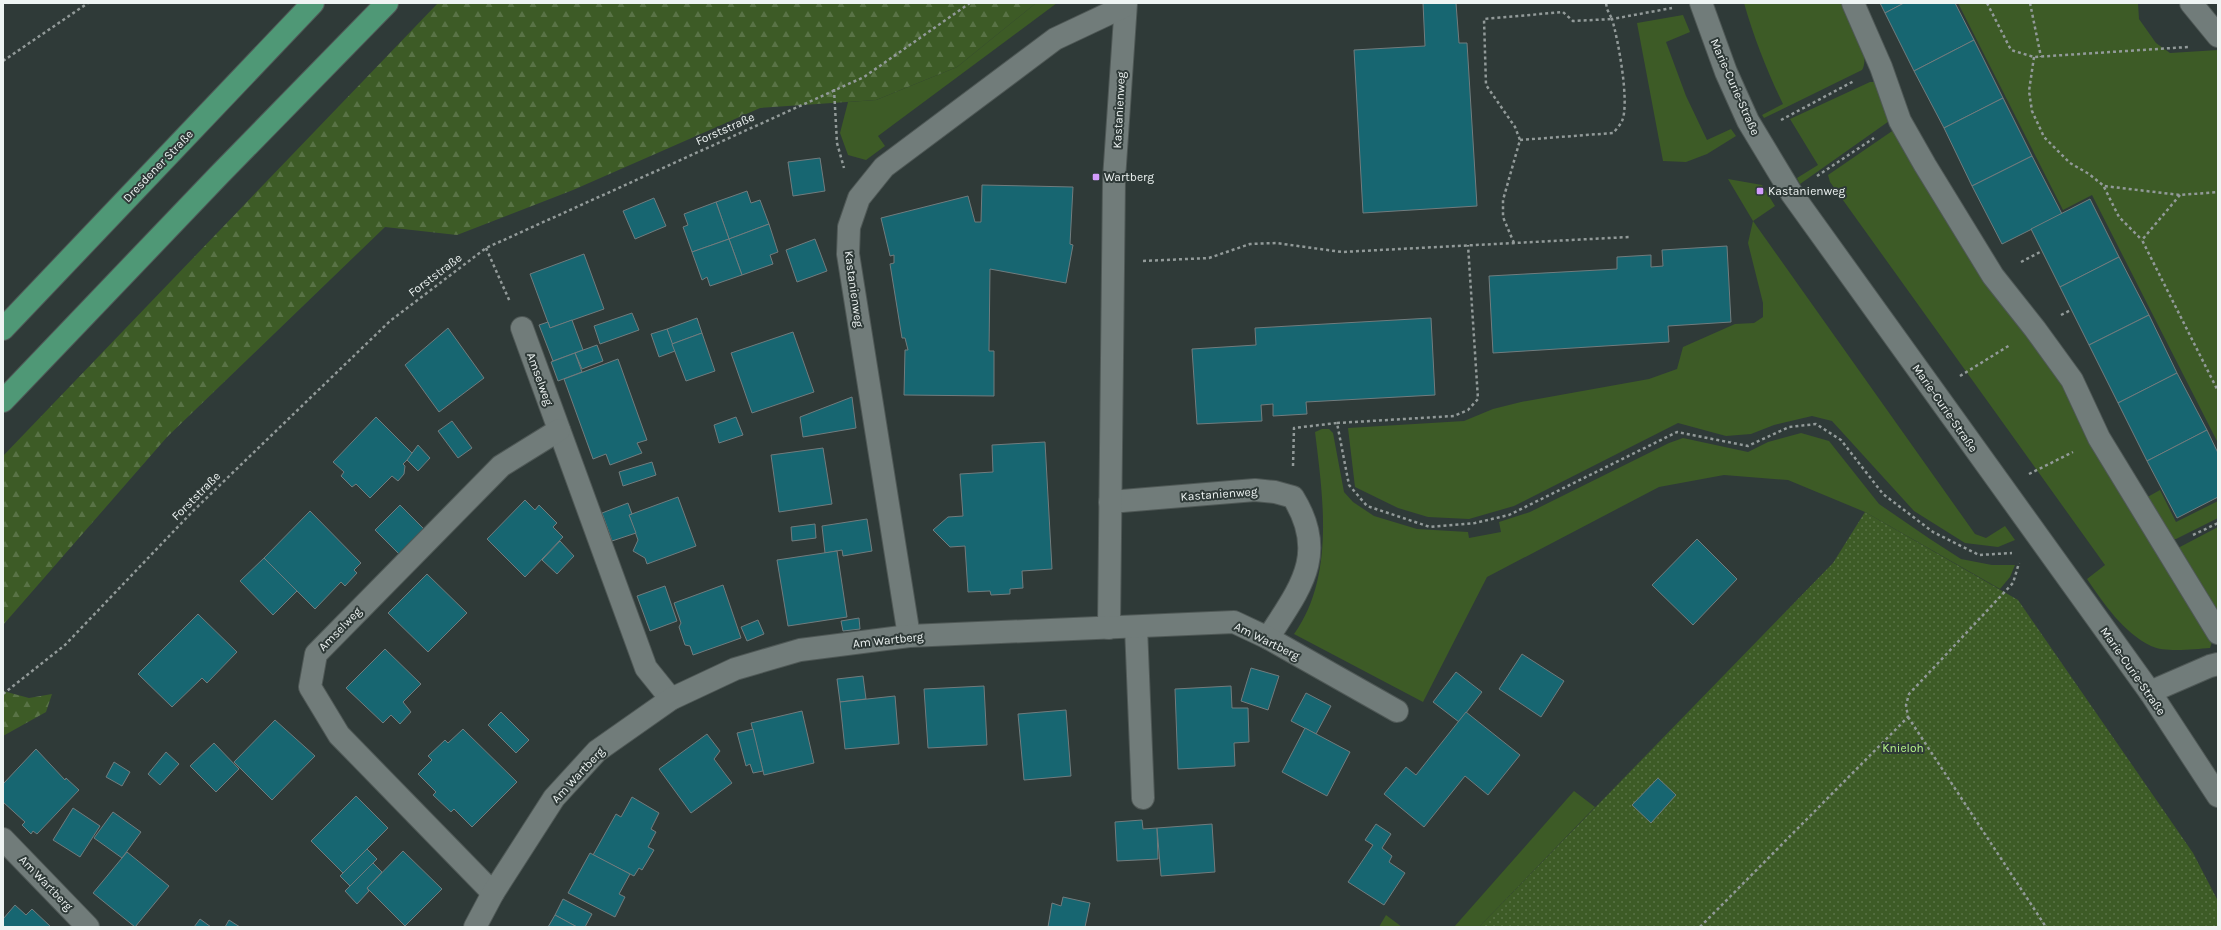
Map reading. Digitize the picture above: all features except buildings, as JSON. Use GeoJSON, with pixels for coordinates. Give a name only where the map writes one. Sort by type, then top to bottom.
{"type":"FeatureCollection","features":[{"type":"Feature","properties":{"kind":"main road","name":"Dresdener Straße"},"geometry":{"type":"LineString","coordinates":[[3,329],[313,3]]}},
{"type":"Feature","properties":{"kind":"main road"},"geometry":{"type":"LineString","coordinates":[[3,401],[224,169],[387,3]]}},
{"type":"Feature","properties":{"kind":"street","name":"Marie-Curie-Straße"},"geometry":{"type":"LineString","coordinates":[[1701,3],[1726,72],[1755,133],[1792,194],[2150,692],[2218,796]]}},
{"type":"Feature","properties":{"kind":"street"},"geometry":{"type":"LineString","coordinates":[[1853,3],[1881,67],[1900,121],[1957,220],[1993,276],[2035,329],[2072,380],[2099,438],[2218,633]]}},
{"type":"Feature","properties":{"kind":"street"},"geometry":{"type":"LineString","coordinates":[[2191,3],[2218,36]]}},
{"type":"Feature","properties":{"kind":"street","name":"Kastanienweg"},"geometry":{"type":"LineString","coordinates":[[909,636],[848,254],[850,227],[859,198],[884,167],[1055,39],[1126,4]]}},
{"type":"Feature","properties":{"kind":"street","name":"Kastanienweg"},"geometry":{"type":"LineString","coordinates":[[1109,628],[1114,179],[1126,4]]}},
{"type":"Feature","properties":{"kind":"street","name":"Amselweg"},"geometry":{"type":"LineString","coordinates":[[522,328],[646,668],[671,699]]}},
{"type":"Feature","properties":{"kind":"street","name":"Amselweg"},"geometry":{"type":"LineString","coordinates":[[493,894],[339,735],[310,687],[316,654],[501,466],[558,430]]}},
{"type":"Feature","properties":{"kind":"street","name":"Kastanienweg"},"geometry":{"type":"LineString","coordinates":[[1110,502],[1255,490],[1275,492],[1293,497]]}},
{"type":"Feature","properties":{"kind":"street"},"geometry":{"type":"LineString","coordinates":[[1268,638],[1303,582],[1309,560],[1309,533],[1302,512],[1293,497]]}},
{"type":"Feature","properties":{"kind":"street","name":"Am Wartberg"},"geometry":{"type":"LineString","coordinates":[[475,927],[493,894],[554,798],[597,751],[671,699],[735,669],[800,650],[909,636],[1234,622],[1268,638],[1397,711]]}},
{"type":"Feature","properties":{"kind":"street"},"geometry":{"type":"LineString","coordinates":[[1136,627],[1143,798]]}},
{"type":"Feature","properties":{"kind":"street"},"geometry":{"type":"LineString","coordinates":[[2150,692],[2218,664]]}},
{"type":"Feature","properties":{"kind":"street","name":"Am Wartberg"},"geometry":{"type":"LineString","coordinates":[[3,840],[88,927]]}},
{"type":"Feature","properties":{"kind":"path"},"geometry":{"type":"LineString","coordinates":[[3,61],[88,3]]}},
{"type":"Feature","properties":{"kind":"path","name":"Forststraße"},"geometry":{"type":"LineString","coordinates":[[3,694],[65,645],[193,511],[390,321],[486,248],[864,76],[970,3]]}},
{"type":"Feature","properties":{"kind":"path"},"geometry":{"type":"LineString","coordinates":[[1520,140],[1612,133],[1622,121],[1625,108],[1618,38],[1606,3]]}},
{"type":"Feature","properties":{"kind":"path"},"geometry":{"type":"LineString","coordinates":[[1987,3],[2011,50],[2034,57],[2195,47]]}},
{"type":"Feature","properties":{"kind":"path"},"geometry":{"type":"LineString","coordinates":[[2030,3],[2041,57]]}},
{"type":"Feature","properties":{"kind":"path"},"geometry":{"type":"LineString","coordinates":[[1514,243],[1503,217],[1503,200],[1520,140],[1515,127],[1486,85],[1484,18],[1563,12],[1573,22],[1612,19],[1677,7]]}},
{"type":"Feature","properties":{"kind":"path"},"geometry":{"type":"LineString","coordinates":[[2034,57],[2029,90],[2032,111],[2044,137],[2070,163],[2089,174],[2104,186],[2119,217],[2142,240],[2218,391]]}},
{"type":"Feature","properties":{"kind":"path"},"geometry":{"type":"LineString","coordinates":[[1755,133],[1881,67]]}},
{"type":"Feature","properties":{"kind":"path"},"geometry":{"type":"LineString","coordinates":[[834,90],[837,143],[845,171],[864,191]]}},
{"type":"Feature","properties":{"kind":"path"},"geometry":{"type":"LineString","coordinates":[[1792,194],[1900,121]]}},
{"type":"Feature","properties":{"kind":"path"},"geometry":{"type":"LineString","coordinates":[[2104,186],[2180,195],[2218,192]]}},
{"type":"Feature","properties":{"kind":"path"},"geometry":{"type":"LineString","coordinates":[[2142,240],[2180,195]]}},
{"type":"Feature","properties":{"kind":"path"},"geometry":{"type":"LineString","coordinates":[[1113,261],[1209,258],[1250,244],[1276,243],[1342,252],[1629,237]]}},
{"type":"Feature","properties":{"kind":"path"},"geometry":{"type":"LineString","coordinates":[[1293,497],[1294,428],[1338,423],[1454,416],[1468,410],[1478,399],[1468,245]]}},
{"type":"Feature","properties":{"kind":"path"},"geometry":{"type":"LineString","coordinates":[[486,248],[522,328]]}},
{"type":"Feature","properties":{"kind":"path"},"geometry":{"type":"LineString","coordinates":[[1934,392],[2035,329]]}},
{"type":"Feature","properties":{"kind":"path"},"geometry":{"type":"LineString","coordinates":[[1338,423],[1349,485],[1368,506],[1430,527],[1475,523],[1509,515],[1677,432],[1748,446],[1789,427],[1816,424],[1841,440],[1884,494],[1933,532],[1979,555],[2016,553],[2039,539]]}},
{"type":"Feature","properties":{"kind":"path"},"geometry":{"type":"LineString","coordinates":[[2002,488],[2099,438]]}},
{"type":"Feature","properties":{"kind":"path"},"geometry":{"type":"LineString","coordinates":[[2016,553],[2019,564],[2013,583],[1909,694],[1906,705],[1908,716],[2046,927]]}},
{"type":"Feature","properties":{"kind":"path"},"geometry":{"type":"LineString","coordinates":[[1700,927],[1908,716]]}},
{"type":"Feature","properties":{"kind":"green space"},"geometry":{"type":"Polygon","coordinates":[[[438,3],[1036,3],[957,67],[876,100],[760,108],[573,190],[457,235],[385,227],[167,437],[3,625],[3,456],[438,3]]]}},
{"type":"Feature","properties":{"kind":"green space"},"geometry":{"type":"Polygon","coordinates":[[[1036,3],[1057,3],[878,136],[885,146],[866,160],[848,155],[840,133],[848,102],[876,100],[957,67],[1036,3]]]}},
{"type":"Feature","properties":{"kind":"green space"},"geometry":{"type":"Polygon","coordinates":[[[1744,3],[1841,3],[1862,46],[1864,63],[1862,70],[1764,118],[1762,115],[1783,104],[1761,54],[1744,3]]]}},
{"type":"Feature","properties":{"kind":"green space"},"geometry":{"type":"Polygon","coordinates":[[[1958,3],[2138,3],[2139,19],[2156,43],[2170,53],[2218,50],[2218,443],[2092,195],[2063,210],[1958,3]]]}},
{"type":"Feature","properties":{"kind":"green space"},"geometry":{"type":"Polygon","coordinates":[[[1683,15],[1690,32],[1666,42],[1686,96],[1707,140],[1731,129],[1736,136],[1707,154],[1686,162],[1663,161],[1637,23],[1683,15]]]}},
{"type":"Feature","properties":{"kind":"green space"},"geometry":{"type":"Polygon","coordinates":[[[1870,82],[1878,82],[1892,119],[1800,184],[1797,178],[1818,165],[1790,119],[1870,82]]]}},
{"type":"Feature","properties":{"kind":"green space"},"geometry":{"type":"Polygon","coordinates":[[[1898,127],[2064,381],[2210,633],[2212,642],[2210,648],[2172,650],[2157,648],[2141,640],[2115,617],[2087,579],[2105,565],[1830,182],[1828,175],[1898,127]]]}},
{"type":"Feature","properties":{"kind":"green space"},"geometry":{"type":"Polygon","coordinates":[[[1728,179],[1762,185],[1775,206],[1753,221],[1728,179]]]}},
{"type":"Feature","properties":{"kind":"green space"},"geometry":{"type":"Polygon","coordinates":[[[1753,221],[1975,534],[1986,538],[2005,526],[2015,540],[1998,547],[1965,543],[1914,511],[1832,421],[1812,416],[1774,425],[1751,434],[1726,436],[1678,423],[1514,506],[1469,519],[1428,517],[1398,508],[1355,487],[1348,428],[1464,421],[1493,409],[1521,402],[1649,379],[1677,369],[1683,347],[1735,324],[1754,323],[1763,317],[1763,303],[1748,243],[1753,221]]]}},
{"type":"Feature","properties":{"kind":"green space"},"geometry":{"type":"Polygon","coordinates":[[[1322,429],[1329,429],[1333,433],[1344,492],[1353,502],[1374,516],[1417,529],[1468,532],[1469,538],[1501,532],[1499,522],[1530,512],[1669,443],[1683,438],[1748,452],[1768,442],[1801,433],[1829,441],[1879,504],[1961,559],[1992,565],[2015,565],[2010,577],[2000,589],[1865,512],[1788,480],[1724,475],[1659,487],[1487,577],[1423,702],[1294,634],[1307,612],[1316,588],[1321,562],[1323,509],[1315,432],[1322,429]]]}},
{"type":"Feature","properties":{"kind":"green space"},"geometry":{"type":"Polygon","coordinates":[[[2160,490],[2176,522],[2218,501],[2218,518],[2176,539],[2169,539],[2144,499],[2160,490]]]}},
{"type":"Feature","properties":{"kind":"green space","name":"Knieloh"},"geometry":{"type":"Polygon","coordinates":[[[1865,512],[2018,600],[2193,853],[2218,901],[2218,927],[1479,927],[1833,563],[1865,512]]]}},
{"type":"Feature","properties":{"kind":"green space"},"geometry":{"type":"Polygon","coordinates":[[[2218,527],[2218,612],[2178,548],[2218,527]]]}},
{"type":"Feature","properties":{"kind":"green space"},"geometry":{"type":"Polygon","coordinates":[[[3,691],[29,698],[52,694],[46,712],[3,736],[3,691]]]}},
{"type":"Feature","properties":{"kind":"green space"},"geometry":{"type":"Polygon","coordinates":[[[1574,791],[1595,807],[1479,927],[1454,927],[1574,791]]]}},
{"type":"Feature","properties":{"kind":"green space"},"geometry":{"type":"Polygon","coordinates":[[[1386,915],[1402,927],[1379,927],[1386,915]]]}},
{"type":"Feature","properties":{"kind":"place","name":"Wartberg"},"geometry":{"type":"Point","coordinates":[1096,177]}},
{"type":"Feature","properties":{"kind":"place","name":"Kastanienweg"},"geometry":{"type":"Point","coordinates":[1760,191]}}]}
